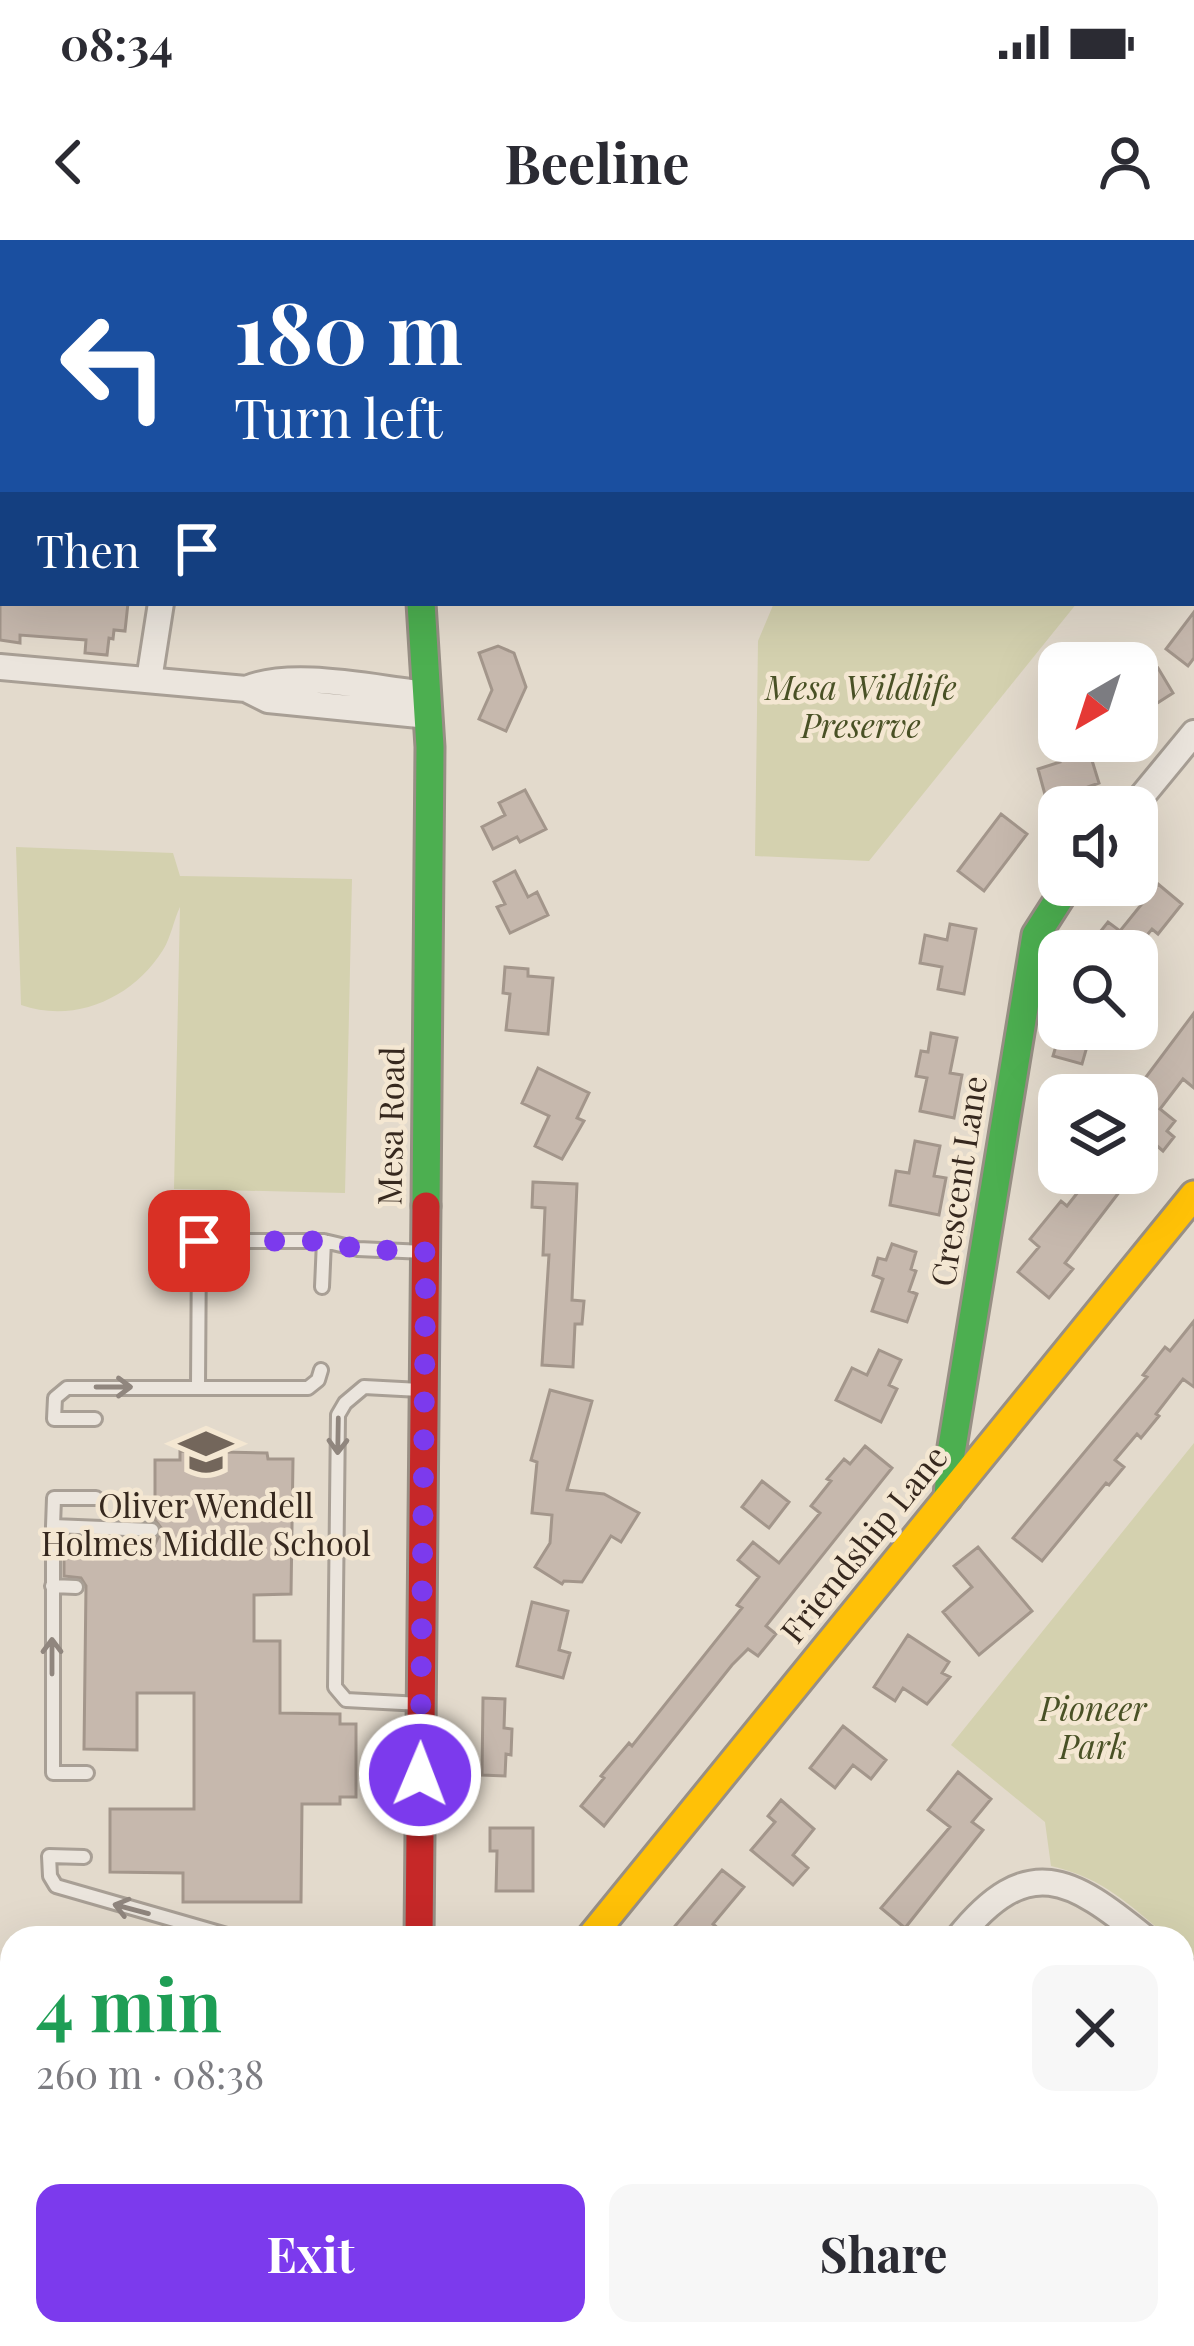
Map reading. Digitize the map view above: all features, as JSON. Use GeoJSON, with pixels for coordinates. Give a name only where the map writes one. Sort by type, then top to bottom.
{"type":"FeatureCollection","features":[{"type":"Feature","properties":{"kind":"street"},"geometry":{"type":"LineString","coordinates":[[149,680],[161,606]]}},
{"type":"Feature","properties":{"kind":"street","name":"Mesa Road"},"geometry":{"type":"LineString","coordinates":[[419,1926],[429,705],[422,606]]}},
{"type":"Feature","properties":{"kind":"street"},"geometry":{"type":"LineString","coordinates":[[0,667],[246,689],[268,700],[351,697],[429,705]]}},
{"type":"Feature","properties":{"kind":"street"},"geometry":{"type":"LineString","coordinates":[[1150,786],[1194,733]]}},
{"type":"Feature","properties":{"kind":"street","name":"Crescent Lane"},"geometry":{"type":"LineString","coordinates":[[948,1498],[951,1453],[1036,935],[1052,906]]}},
{"type":"Feature","properties":{"kind":"street","name":"Friendship Lane"},"geometry":{"type":"LineString","coordinates":[[600,1926],[1194,1195]]}},
{"type":"Feature","properties":{"kind":"street"},"geometry":{"type":"LineString","coordinates":[[970,1926],[1003,1894],[1042,1882],[1083,1890],[1130,1926]]}},
{"type":"Feature","properties":{"kind":"lane"},"geometry":{"type":"LineString","coordinates":[[198,1387],[199,1241],[324,1241],[358,1249],[426,1252]]}},
{"type":"Feature","properties":{"kind":"lane"},"geometry":{"type":"LineString","coordinates":[[322,1288],[324,1241]]}},
{"type":"Feature","properties":{"kind":"lane"},"geometry":{"type":"LineString","coordinates":[[95,1419],[55,1419],[55,1398],[67,1388],[308,1388],[321,1370]]}},
{"type":"Feature","properties":{"kind":"lane"},"geometry":{"type":"LineString","coordinates":[[421,1704],[346,1700],[335,1687],[338,1415],[364,1387],[422,1390]]}},
{"type":"Feature","properties":{"kind":"lane"},"geometry":{"type":"LineString","coordinates":[[87,1773],[52,1773],[53,1526],[54,1498],[96,1498]]}},
{"type":"Feature","properties":{"kind":"lane"},"geometry":{"type":"LineString","coordinates":[[53,1526],[152,1530]]}},
{"type":"Feature","properties":{"kind":"lane"},"geometry":{"type":"LineString","coordinates":[[52,1586],[76,1587]]}},
{"type":"Feature","properties":{"kind":"lane"},"geometry":{"type":"LineString","coordinates":[[84,1857],[49,1856],[56,1886],[193,1926]]}},
{"type":"Feature","properties":{"kind":"green space","name":"Mesa Wildlife Preserve"},"geometry":{"type":"Polygon","coordinates":[[[773,606],[1075,606],[1046,642],[1038,642],[1038,651],[869,861],[755,856],[758,641],[773,606]]]}},
{"type":"Feature","properties":{"kind":"green space"},"geometry":{"type":"Polygon","coordinates":[[[16,847],[173,853],[180,876],[352,879],[345,1193],[174,1189],[180,907],[163,950],[119,994],[82,1009],[41,1010],[21,1005],[16,847]]]}},
{"type":"Feature","properties":{"kind":"green space","name":"Pioneer Park"},"geometry":{"type":"Polygon","coordinates":[[[1194,1443],[1194,1926],[1155,1926],[1115,1894],[1051,1866],[1045,1822],[951,1745],[1194,1443]]]}},
{"type":"Feature","properties":{"kind":"building"},"geometry":{"type":"Polygon","coordinates":[[[0,606],[128,606],[125,631],[114,630],[107,655],[85,653],[86,640],[20,635],[20,643],[0,640],[0,606]]]}},
{"type":"Feature","properties":{"kind":"building"},"geometry":{"type":"Polygon","coordinates":[[[1194,612],[1194,658],[1188,666],[1166,649],[1194,612]]]}},
{"type":"Feature","properties":{"kind":"building"},"geometry":{"type":"Polygon","coordinates":[[[498,646],[514,653],[526,687],[506,731],[479,719],[492,690],[479,653],[498,646]]]}},
{"type":"Feature","properties":{"kind":"building"},"geometry":{"type":"Polygon","coordinates":[[[1158,668],[1173,693],[1158,703],[1158,668]]]}},
{"type":"Feature","properties":{"kind":"building"},"geometry":{"type":"Polygon","coordinates":[[[1060,762],[1092,762],[1099,783],[1043,786],[1038,769],[1060,762]]]}},
{"type":"Feature","properties":{"kind":"building"},"geometry":{"type":"Polygon","coordinates":[[[525,790],[546,829],[493,849],[482,827],[505,815],[499,803],[525,790]]]}},
{"type":"Feature","properties":{"kind":"building"},"geometry":{"type":"Polygon","coordinates":[[[1001,814],[1027,834],[984,891],[958,871],[1001,814]]]}},
{"type":"Feature","properties":{"kind":"building"},"geometry":{"type":"Polygon","coordinates":[[[515,871],[528,897],[537,892],[548,915],[510,933],[497,907],[505,904],[494,882],[515,871]]]}},
{"type":"Feature","properties":{"kind":"building"},"geometry":{"type":"Polygon","coordinates":[[[1158,884],[1182,904],[1158,934],[1152,929],[1121,930],[1140,906],[1158,906],[1158,884]]]}},
{"type":"Feature","properties":{"kind":"building"},"geometry":{"type":"Polygon","coordinates":[[[950,924],[976,929],[964,994],[938,989],[942,967],[920,963],[925,935],[947,940],[950,924]]]}},
{"type":"Feature","properties":{"kind":"building"},"geometry":{"type":"Polygon","coordinates":[[[505,967],[528,969],[528,976],[553,978],[548,1034],[506,1030],[510,994],[503,993],[505,967]]]}},
{"type":"Feature","properties":{"kind":"building"},"geometry":{"type":"Polygon","coordinates":[[[1194,1013],[1194,1088],[1183,1079],[1160,1109],[1175,1121],[1167,1131],[1174,1137],[1163,1151],[1158,1147],[1158,1074],[1148,1074],[1194,1013]]]}},
{"type":"Feature","properties":{"kind":"building"},"geometry":{"type":"Polygon","coordinates":[[[931,1033],[957,1038],[950,1073],[962,1075],[954,1118],[920,1111],[927,1078],[916,1076],[931,1033]]]}},
{"type":"Feature","properties":{"kind":"building"},"geometry":{"type":"Polygon","coordinates":[[[1055,1050],[1086,1050],[1082,1064],[1053,1056],[1055,1050]]]}},
{"type":"Feature","properties":{"kind":"building"},"geometry":{"type":"Polygon","coordinates":[[[538,1068],[589,1093],[577,1118],[584,1121],[562,1159],[535,1146],[549,1116],[522,1103],[538,1068]]]}},
{"type":"Feature","properties":{"kind":"building"},"geometry":{"type":"Polygon","coordinates":[[[915,1141],[940,1146],[934,1176],[946,1178],[939,1215],[890,1205],[896,1171],[909,1173],[915,1141]]]}},
{"type":"Feature","properties":{"kind":"building"},"geometry":{"type":"Polygon","coordinates":[[[533,1182],[577,1184],[572,1300],[584,1301],[582,1324],[575,1324],[573,1367],[542,1365],[549,1255],[543,1255],[545,1208],[532,1207],[533,1182]]]}},
{"type":"Feature","properties":{"kind":"building"},"geometry":{"type":"Polygon","coordinates":[[[1076,1194],[1118,1194],[1065,1263],[1073,1269],[1049,1298],[1018,1272],[1039,1247],[1030,1239],[1061,1201],[1067,1206],[1076,1194]]]}},
{"type":"Feature","properties":{"kind":"building"},"geometry":{"type":"Polygon","coordinates":[[[892,1244],[916,1252],[909,1291],[917,1294],[907,1322],[872,1311],[883,1279],[873,1275],[878,1258],[886,1260],[892,1244]]]}},
{"type":"Feature","properties":{"kind":"building"},"geometry":{"type":"Polygon","coordinates":[[[1194,1321],[1194,1387],[1183,1379],[1141,1438],[1137,1434],[1115,1460],[1124,1467],[1042,1561],[1013,1538],[1147,1377],[1143,1375],[1165,1347],[1170,1351],[1194,1321]]]}},
{"type":"Feature","properties":{"kind":"building"},"geometry":{"type":"Polygon","coordinates":[[[879,1350],[901,1360],[889,1385],[897,1389],[881,1422],[836,1400],[852,1368],[867,1375],[879,1350]]]}},
{"type":"Feature","properties":{"kind":"building"},"geometry":{"type":"Polygon","coordinates":[[[550,1390],[592,1401],[567,1490],[604,1494],[639,1513],[621,1542],[611,1536],[582,1582],[562,1584],[535,1567],[550,1543],[552,1515],[532,1513],[537,1462],[531,1460],[550,1390]]]}},
{"type":"Feature","properties":{"kind":"building"},"geometry":{"type":"Polygon","coordinates":[[[865,1446],[892,1468],[766,1626],[776,1634],[758,1656],[748,1649],[732,1665],[604,1826],[581,1806],[742,1608],[737,1605],[759,1577],[738,1560],[753,1542],[779,1563],[820,1513],[811,1506],[831,1481],[827,1479],[844,1459],[850,1464],[865,1446]]]}},
{"type":"Feature","properties":{"kind":"building"},"geometry":{"type":"Polygon","coordinates":[[[180,1451],[267,1453],[268,1459],[293,1459],[291,1594],[254,1595],[254,1641],[280,1641],[280,1713],[340,1714],[340,1724],[356,1724],[356,1797],[340,1797],[340,1804],[302,1804],[301,1902],[183,1902],[183,1873],[110,1872],[110,1809],[194,1809],[194,1693],[137,1693],[137,1750],[84,1749],[86,1586],[81,1578],[64,1576],[64,1544],[155,1544],[162,1529],[155,1520],[155,1460],[180,1460],[180,1451]]]}},
{"type":"Feature","properties":{"kind":"building"},"geometry":{"type":"Polygon","coordinates":[[[762,1481],[789,1502],[769,1528],[742,1507],[762,1481]]]}},
{"type":"Feature","properties":{"kind":"building"},"geometry":{"type":"Polygon","coordinates":[[[978,1547],[1032,1611],[979,1655],[943,1612],[972,1587],[954,1566],[978,1547]]]}},
{"type":"Feature","properties":{"kind":"building"},"geometry":{"type":"Polygon","coordinates":[[[532,1602],[568,1611],[559,1650],[570,1653],[563,1678],[517,1666],[532,1602]]]}},
{"type":"Feature","properties":{"kind":"building"},"geometry":{"type":"Polygon","coordinates":[[[908,1635],[949,1662],[942,1673],[950,1677],[927,1704],[903,1688],[895,1701],[874,1687],[908,1635]]]}},
{"type":"Feature","properties":{"kind":"building"},"geometry":{"type":"Polygon","coordinates":[[[483,1698],[505,1699],[504,1728],[512,1729],[505,1776],[482,1775],[483,1698]]]}},
{"type":"Feature","properties":{"kind":"building"},"geometry":{"type":"Polygon","coordinates":[[[843,1726],[886,1760],[871,1779],[853,1765],[835,1788],[810,1768],[843,1726]]]}},
{"type":"Feature","properties":{"kind":"building"},"geometry":{"type":"Polygon","coordinates":[[[958,1772],[991,1799],[972,1822],[983,1830],[903,1926],[881,1908],[950,1827],[928,1810],[958,1772]]]}},
{"type":"Feature","properties":{"kind":"building"},"geometry":{"type":"Polygon","coordinates":[[[781,1800],[814,1829],[793,1855],[808,1868],[793,1885],[751,1850],[775,1822],[768,1816],[781,1800]]]}},
{"type":"Feature","properties":{"kind":"building"},"geometry":{"type":"Polygon","coordinates":[[[490,1828],[533,1828],[533,1891],[496,1891],[497,1851],[490,1851],[490,1828]]]}},
{"type":"Feature","properties":{"kind":"building"},"geometry":{"type":"Polygon","coordinates":[[[722,1870],[744,1887],[715,1926],[675,1926],[722,1870]]]}},
{"type":"Feature","properties":{"kind":"traffic: fast"},"geometry":{"type":"LineString","coordinates":[[421,606],[430,747],[426,1206]]}},
{"type":"Feature","properties":{"kind":"traffic: fast"},"geometry":{"type":"LineString","coordinates":[[948,1498],[951,1453],[1036,935],[1055,906]]}},
{"type":"Feature","properties":{"kind":"traffic: slow"},"geometry":{"type":"LineString","coordinates":[[600,1926],[1194,1195]]}},
{"type":"Feature","properties":{"kind":"traffic: jam"},"geometry":{"type":"LineString","coordinates":[[419,1926],[426,1206]]}},
{"type":"Feature","properties":{"kind":"place","name":"Oliver Wendell Holmes Middle School"},"geometry":{"type":"Point","coordinates":[206,1452]}},
{"type":"Feature","properties":{"kind":"route"},"geometry":{"type":"LineString","coordinates":[[199,1241],[324,1241],[358,1249],[426,1252],[420,1775]]}}]}
